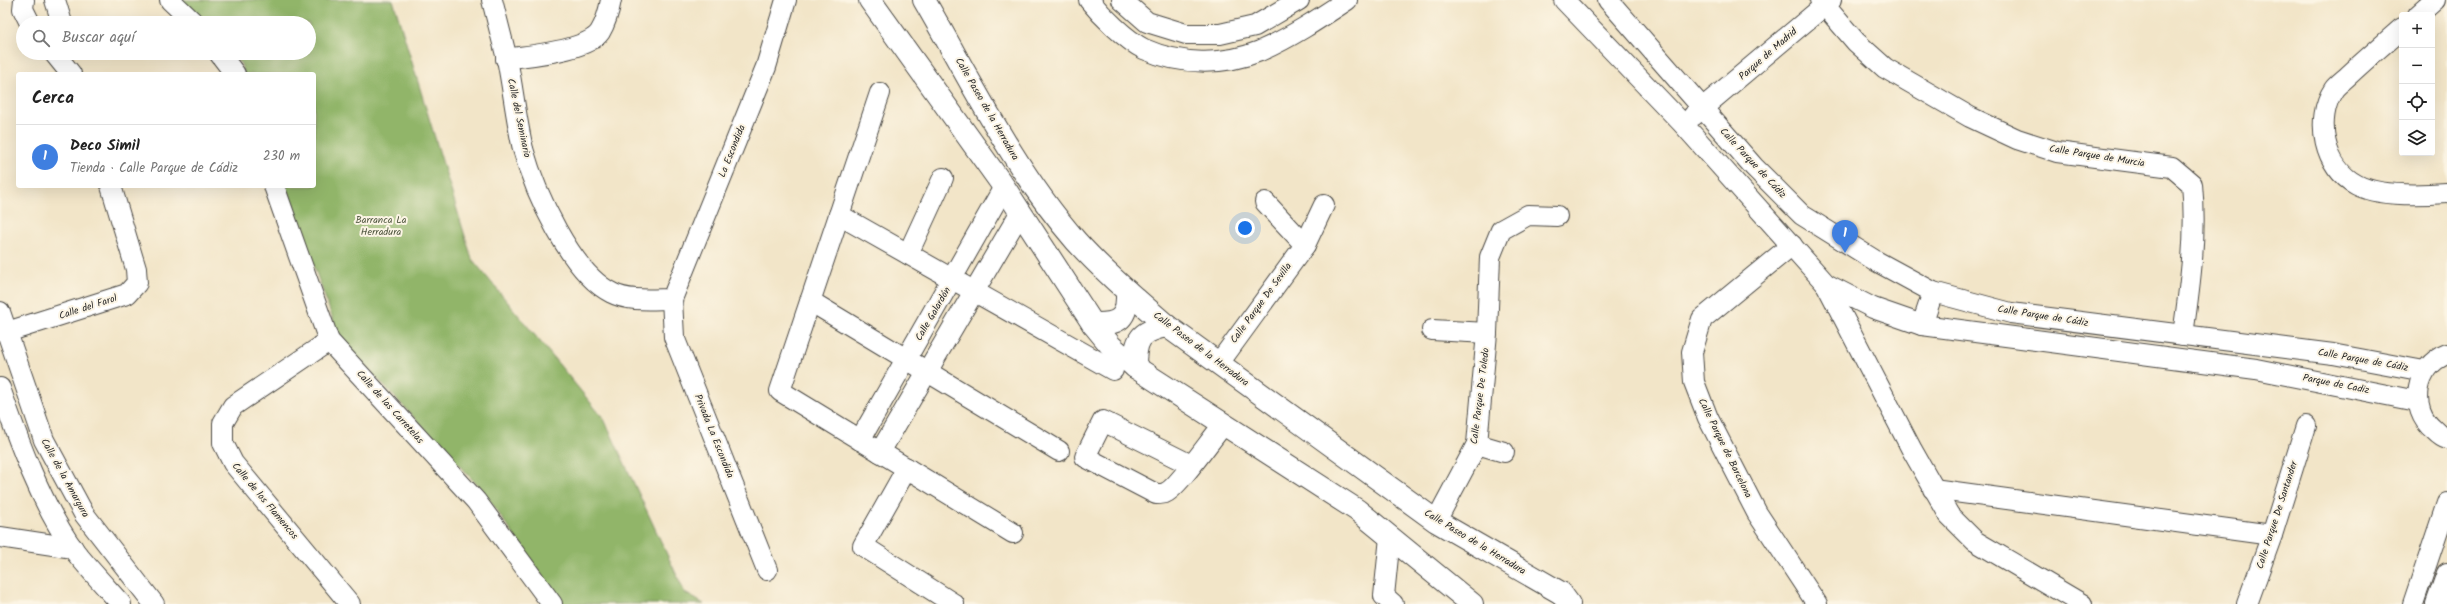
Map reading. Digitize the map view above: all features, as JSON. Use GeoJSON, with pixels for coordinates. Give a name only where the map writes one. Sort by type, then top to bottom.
{"type":"FeatureCollection","features":[{"type":"Feature","properties":{"kind":"main road"},"geometry":{"type":"LineString","coordinates":[[870,0],[1004,187],[1093,324],[1111,346],[1135,367],[1357,510],[1472,604]]}},
{"type":"Feature","properties":{"kind":"main road","name":"Calle Paseo de la Herradura"},"geometry":{"type":"LineString","coordinates":[[924,0],[1021,166],[1076,241],[1127,291],[1168,326],[1436,521],[1564,600]]}},
{"type":"Feature","properties":{"kind":"main road"},"geometry":{"type":"LineString","coordinates":[[1093,324],[1115,322],[1124,315],[1128,305],[1127,291]]}},
{"type":"Feature","properties":{"kind":"main road"},"geometry":{"type":"LineString","coordinates":[[1135,367],[1135,352],[1138,340],[1146,332],[1168,326]]}},
{"type":"Feature","properties":{"kind":"street"},"geometry":{"type":"LineString","coordinates":[[24,0],[23,9],[26,16]]}},
{"type":"Feature","properties":{"kind":"street"},"geometry":{"type":"LineString","coordinates":[[55,0],[60,16]]}},
{"type":"Feature","properties":{"kind":"street"},"geometry":{"type":"LineString","coordinates":[[170,0],[187,16]]}},
{"type":"Feature","properties":{"kind":"street","name":"Calle del Seminario"},"geometry":{"type":"LineString","coordinates":[[492,0],[506,59],[524,149],[546,209],[568,248],[593,281],[613,294],[637,299],[672,299]]}},
{"type":"Feature","properties":{"kind":"street"},"geometry":{"type":"LineString","coordinates":[[506,59],[582,45],[599,33],[607,17],[611,0]]}},
{"type":"Feature","properties":{"kind":"street","name":"La Escondida"},"geometry":{"type":"LineString","coordinates":[[672,299],[766,67],[786,0]]}},
{"type":"Feature","properties":{"kind":"street"},"geometry":{"type":"LineString","coordinates":[[1090,0],[1104,18],[1143,48],[1187,61],[1222,61],[1259,51],[1339,2]]}},
{"type":"Feature","properties":{"kind":"street"},"geometry":{"type":"LineString","coordinates":[[1122,0],[1147,22],[1186,34],[1220,34],[1255,26],[1299,0]]}},
{"type":"Feature","properties":{"kind":"street"},"geometry":{"type":"LineString","coordinates":[[1564,0],[1682,123],[1826,284],[1933,489],[1949,515],[1975,540],[2082,604]]}},
{"type":"Feature","properties":{"kind":"street","name":"Calle Parque de Cádiz"},"geometry":{"type":"LineString","coordinates":[[1608,0],[1754,167],[1802,215],[1876,261],[1933,292],[2011,313],[2333,354],[2424,371]]}},
{"type":"Feature","properties":{"kind":"street"},"geometry":{"type":"LineString","coordinates":[[2421,12],[2435,0]]}},
{"type":"Feature","properties":{"kind":"street","name":"Parque de Madrid"},"geometry":{"type":"LineString","coordinates":[[1682,123],[1704,108],[1825,2]]}},
{"type":"Feature","properties":{"kind":"street","name":"Calle Parque de Murcia"},"geometry":{"type":"LineString","coordinates":[[1825,2],[1856,42],[1885,68],[1970,117],[2017,139],[2057,152],[2172,167],[2192,184],[2195,215],[2193,261],[2183,335]]}},
{"type":"Feature","properties":{"kind":"street"},"geometry":{"type":"LineString","coordinates":[[2399,31],[2334,89],[2326,108],[2323,129],[2326,148],[2341,172],[2357,185],[2377,191],[2414,194],[2447,194]]}},
{"type":"Feature","properties":{"kind":"street"},"geometry":{"type":"LineString","coordinates":[[60,60],[69,72]]}},
{"type":"Feature","properties":{"kind":"street"},"geometry":{"type":"LineString","coordinates":[[74,60],[77,72]]}},
{"type":"Feature","properties":{"kind":"street"},"geometry":{"type":"LineString","coordinates":[[224,60],[233,72]]}},
{"type":"Feature","properties":{"kind":"street"},"geometry":{"type":"LineString","coordinates":[[880,93],[780,391],[1013,533]]}},
{"type":"Feature","properties":{"kind":"street"},"geometry":{"type":"LineString","coordinates":[[908,254],[943,178]]}},
{"type":"Feature","properties":{"kind":"street","name":"Calle Galardón"},"geometry":{"type":"LineString","coordinates":[[860,440],[1004,187]]}},
{"type":"Feature","properties":{"kind":"street","name":"Calle del Farol"},"geometry":{"type":"LineString","coordinates":[[7,332],[127,294],[137,283],[136,269],[112,188]]}},
{"type":"Feature","properties":{"kind":"street","name":"Calle de las Carretelas"},"geometry":{"type":"LineString","coordinates":[[275,188],[329,341],[476,501],[552,604]]}},
{"type":"Feature","properties":{"kind":"street"},"geometry":{"type":"LineString","coordinates":[[1265,202],[1304,245]]}},
{"type":"Feature","properties":{"kind":"street","name":"Calle Parque De Sevilla"},"geometry":{"type":"LineString","coordinates":[[1219,363],[1304,245],[1324,205]]}},
{"type":"Feature","properties":{"kind":"street"},"geometry":{"type":"LineString","coordinates":[[880,452],[1020,213]]}},
{"type":"Feature","properties":{"kind":"street"},"geometry":{"type":"LineString","coordinates":[[839,215],[1113,370]]}},
{"type":"Feature","properties":{"kind":"street","name":"Calle Parque De Toledo"},"geometry":{"type":"LineString","coordinates":[[1436,521],[1477,444],[1487,333],[1490,257],[1501,230],[1528,215],[1557,216]]}},
{"type":"Feature","properties":{"kind":"street","name":"Calle Parque de Barcelona"},"geometry":{"type":"LineString","coordinates":[[1792,245],[1702,319],[1692,352],[1694,382],[1708,418],[1757,513],[1817,604]]}},
{"type":"Feature","properties":{"kind":"street"},"geometry":{"type":"LineString","coordinates":[[1826,284],[1874,308],[1922,325],[1933,292]]}},
{"type":"Feature","properties":{"kind":"street","name":"Privada La Escondida"},"geometry":{"type":"LineString","coordinates":[[672,299],[674,337],[767,570]]}},
{"type":"Feature","properties":{"kind":"street"},"geometry":{"type":"LineString","coordinates":[[810,301],[1059,451]]}},
{"type":"Feature","properties":{"kind":"street","name":"Calle de la Amargura"},"geometry":{"type":"LineString","coordinates":[[0,312],[44,440],[80,508],[154,604]]}},
{"type":"Feature","properties":{"kind":"street","name":"Parque de Cadiz"},"geometry":{"type":"LineString","coordinates":[[1922,325],[2256,369],[2417,401]]}},
{"type":"Feature","properties":{"kind":"street"},"geometry":{"type":"LineString","coordinates":[[1432,330],[1487,333]]}},
{"type":"Feature","properties":{"kind":"street","name":"Calle de los Flamencos"},"geometry":{"type":"LineString","coordinates":[[329,341],[233,406],[223,423],[223,444],[233,463],[350,604]]}},
{"type":"Feature","properties":{"kind":"street"},"geometry":{"type":"LineString","coordinates":[[2447,354],[2438,358],[2424,371],[2417,401],[2425,423],[2447,439]]}},
{"type":"Feature","properties":{"kind":"street"},"geometry":{"type":"LineString","coordinates":[[0,388],[18,439],[41,493],[73,548],[121,604]]}},
{"type":"Feature","properties":{"kind":"street"},"geometry":{"type":"LineString","coordinates":[[1191,465],[1103,421],[1085,457],[1156,494],[1165,493],[1172,489],[1224,424]]}},
{"type":"Feature","properties":{"kind":"street","name":"Calle Parque De Santander"},"geometry":{"type":"LineString","coordinates":[[2247,604],[2272,535],[2306,426]]}},
{"type":"Feature","properties":{"kind":"street"},"geometry":{"type":"LineString","coordinates":[[1477,444],[1504,452]]}},
{"type":"Feature","properties":{"kind":"street"},"geometry":{"type":"LineString","coordinates":[[907,468],[863,546],[954,604]]}},
{"type":"Feature","properties":{"kind":"street"},"geometry":{"type":"LineString","coordinates":[[1933,489],[2272,535]]}},
{"type":"Feature","properties":{"kind":"street"},"geometry":{"type":"LineString","coordinates":[[2413,604],[2447,503]]}},
{"type":"Feature","properties":{"kind":"street"},"geometry":{"type":"LineString","coordinates":[[0,537],[73,548]]}},
{"type":"Feature","properties":{"kind":"street"},"geometry":{"type":"LineString","coordinates":[[1390,537],[1384,596],[1393,604]]}},
{"type":"Feature","properties":{"kind":"street"},"geometry":{"type":"LineString","coordinates":[[2436,604],[2447,573]]}},
{"type":"Feature","properties":{"kind":"green space","name":"Barranca La Herradura"},"geometry":{"type":"Polygon","coordinates":[[[173,0],[393,0],[472,259],[604,419],[685,593],[704,604],[561,604],[484,492],[340,339],[286,188],[316,188],[316,72],[243,72],[241,64],[237,60],[316,60],[316,16],[190,16],[173,0]]]}},
{"type":"Feature","properties":{"kind":"place","name":"Deco Simil"},"geometry":{"type":"Point","coordinates":[1845,253]}}]}
